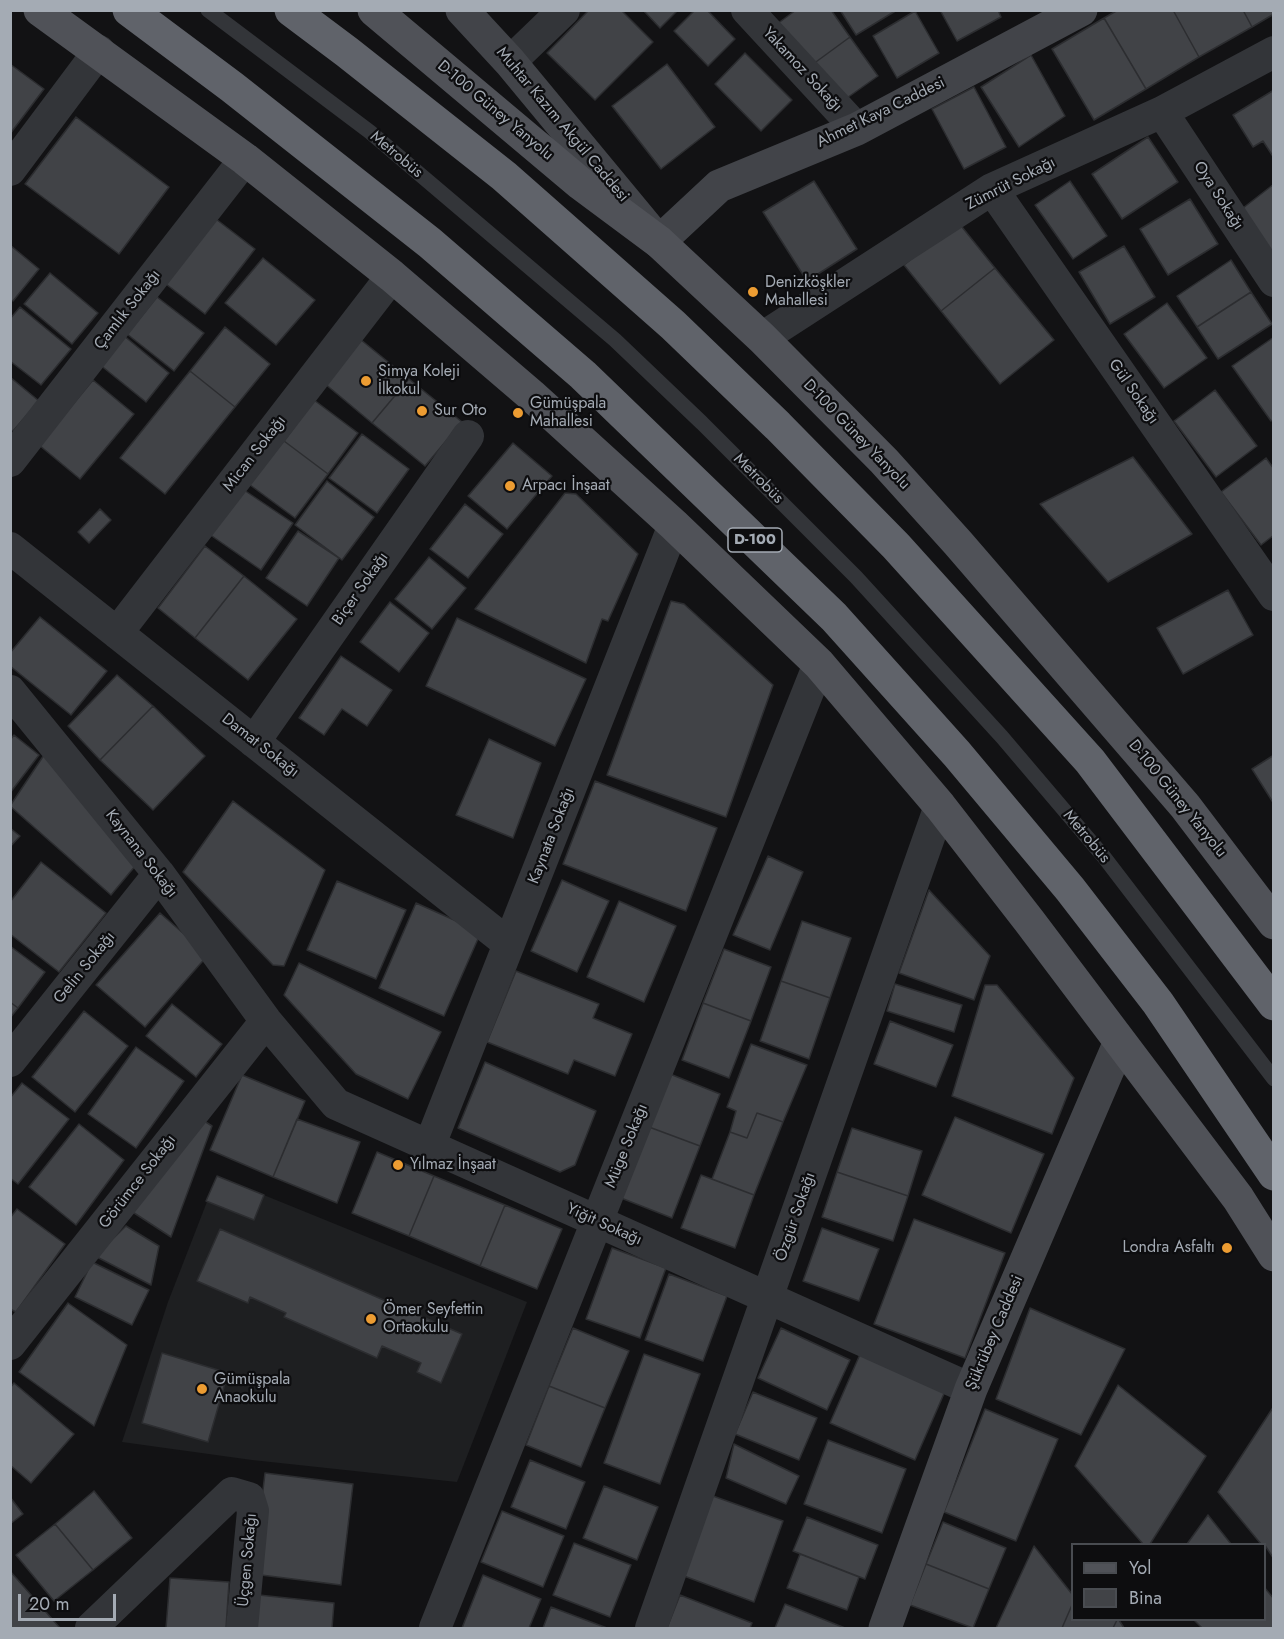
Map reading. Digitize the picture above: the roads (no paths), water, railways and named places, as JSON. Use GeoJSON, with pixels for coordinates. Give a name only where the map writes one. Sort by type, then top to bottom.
{"type":"FeatureCollection","features":[{"type":"Feature","properties":{"kind":"highway","name":"D-100"},"geometry":{"type":"LineString","coordinates":[[129,10],[232,87],[430,243],[583,375],[834,617],[957,754],[1070,889],[1158,1003],[1274,1174]]}},
{"type":"Feature","properties":{"kind":"highway"},"geometry":{"type":"LineString","coordinates":[[291,10],[504,176],[649,303],[778,426],[896,546],[1090,761],[1274,1004]]}},
{"type":"Feature","properties":{"kind":"highway"},"geometry":{"type":"LineString","coordinates":[[314,10],[347,52]]}},
{"type":"Feature","properties":{"kind":"main road"},"geometry":{"type":"LineString","coordinates":[[40,10],[245,159],[392,276],[523,388],[674,525],[819,664],[940,806],[1030,921],[1119,1044],[1238,1198],[1274,1255]]}},
{"type":"Feature","properties":{"kind":"main road","name":"D-100 Güney Yanyolu"},"geometry":{"type":"LineString","coordinates":[[374,10],[589,190],[659,243],[762,338],[884,461],[966,552],[1185,806],[1274,923]]}},
{"type":"Feature","properties":{"kind":"street","name":"Muhtar Kazım Akgül Caddesi"},"geometry":{"type":"LineString","coordinates":[[462,10],[510,62],[659,243]]}},
{"type":"Feature","properties":{"kind":"street"},"geometry":{"type":"LineString","coordinates":[[510,62],[564,10]]}},
{"type":"Feature","properties":{"kind":"street","name":"Ahmet Kaya Caddesi"},"geometry":{"type":"LineString","coordinates":[[659,243],[719,186],[857,129],[1081,10]]}},
{"type":"Feature","properties":{"kind":"street","name":"Yakamoz Sokağı"},"geometry":{"type":"LineString","coordinates":[[763,15],[857,129]]}},
{"type":"Feature","properties":{"kind":"street"},"geometry":{"type":"LineString","coordinates":[[10,170],[99,51]]}},
{"type":"Feature","properties":{"kind":"street","name":"Zümrüt Sokağı"},"geometry":{"type":"LineString","coordinates":[[762,338],[992,189],[1162,112],[1274,52]]}},
{"type":"Feature","properties":{"kind":"street","name":"Oya Sokağı"},"geometry":{"type":"LineString","coordinates":[[1162,112],[1274,281]]}},
{"type":"Feature","properties":{"kind":"street","name":"Çamlık Sokağı"},"geometry":{"type":"LineString","coordinates":[[10,461],[245,159]]}},
{"type":"Feature","properties":{"kind":"street","name":"Gül Sokağı"},"geometry":{"type":"LineString","coordinates":[[992,189],[1274,595]]}},
{"type":"Feature","properties":{"kind":"street","name":"Mican Sokağı"},"geometry":{"type":"LineString","coordinates":[[117,633],[392,276]]}},
{"type":"Feature","properties":{"kind":"street","name":"Biçer Sokağı"},"geometry":{"type":"LineString","coordinates":[[254,742],[468,436]]}},
{"type":"Feature","properties":{"kind":"street","name":"Kaynata Sokağı"},"geometry":{"type":"LineString","coordinates":[[429,1147],[674,525]]}},
{"type":"Feature","properties":{"kind":"street","name":"Damat Sokağı"},"geometry":{"type":"LineString","coordinates":[[10,548],[510,944]]}},
{"type":"Feature","properties":{"kind":"street","name":"Müge Sokağı"},"geometry":{"type":"LineString","coordinates":[[435,1629],[819,664]]}},
{"type":"Feature","properties":{"kind":"street","name":"Kaynana Sokağı"},"geometry":{"type":"LineString","coordinates":[[10,691],[159,874],[266,1021]]}},
{"type":"Feature","properties":{"kind":"street","name":"Özgür Sokağı"},"geometry":{"type":"LineString","coordinates":[[651,1629],[940,806]]}},
{"type":"Feature","properties":{"kind":"street","name":"Gelin Sokağı"},"geometry":{"type":"LineString","coordinates":[[10,1061],[159,874]]}},
{"type":"Feature","properties":{"kind":"street","name":"Yiğit Sokağı"},"geometry":{"type":"LineString","coordinates":[[266,1021],[336,1104],[971,1389]]}},
{"type":"Feature","properties":{"kind":"street","name":"Görümce Sokağı"},"geometry":{"type":"LineString","coordinates":[[10,1344],[266,1021]]}},
{"type":"Feature","properties":{"kind":"street","name":"Şükrübey Caddesi"},"geometry":{"type":"LineString","coordinates":[[885,1629],[971,1389],[1119,1044]]}},
{"type":"Feature","properties":{"kind":"street","name":"Üçgen Sokağı"},"geometry":{"type":"LineString","coordinates":[[91,1629],[232,1493],[244,1495],[252,1504],[253,1511],[242,1629]]}},
{"type":"Feature","properties":{"kind":"lane","name":"Metrobüs"},"geometry":{"type":"LineString","coordinates":[[208,10],[370,132],[615,340],[702,423],[856,577],[1002,737],[1104,857],[1274,1079]]}},
{"type":"Feature","properties":{"kind":"lane","name":"Metrobüs"},"geometry":{"type":"LineString","coordinates":[[1233,1023],[1274,1090]]}},
{"type":"Feature","properties":{"kind":"place","name":"Denizköşkler Mahallesi"},"geometry":{"type":"Point","coordinates":[753,292]}},
{"type":"Feature","properties":{"kind":"place","name":"Simya Koleji İlkokul"},"geometry":{"type":"Point","coordinates":[366,381]}},
{"type":"Feature","properties":{"kind":"place","name":"Sur Oto"},"geometry":{"type":"Point","coordinates":[422,411]}},
{"type":"Feature","properties":{"kind":"place","name":"Gümüşpala Mahallesi"},"geometry":{"type":"Point","coordinates":[518,413]}},
{"type":"Feature","properties":{"kind":"place","name":"Arpacı İnşaat"},"geometry":{"type":"Point","coordinates":[510,486]}},
{"type":"Feature","properties":{"kind":"place","name":"Yılmaz İnşaat"},"geometry":{"type":"Point","coordinates":[398,1165]}},
{"type":"Feature","properties":{"kind":"place","name":"Londra Asfaltı"},"geometry":{"type":"Point","coordinates":[1227,1248]}},
{"type":"Feature","properties":{"kind":"place","name":"Ömer Seyfettin Ortaokulu"},"geometry":{"type":"Point","coordinates":[371,1319]}},
{"type":"Feature","properties":{"kind":"place","name":"Gümüşpala Anaokulu"},"geometry":{"type":"Point","coordinates":[202,1389]}}]}
